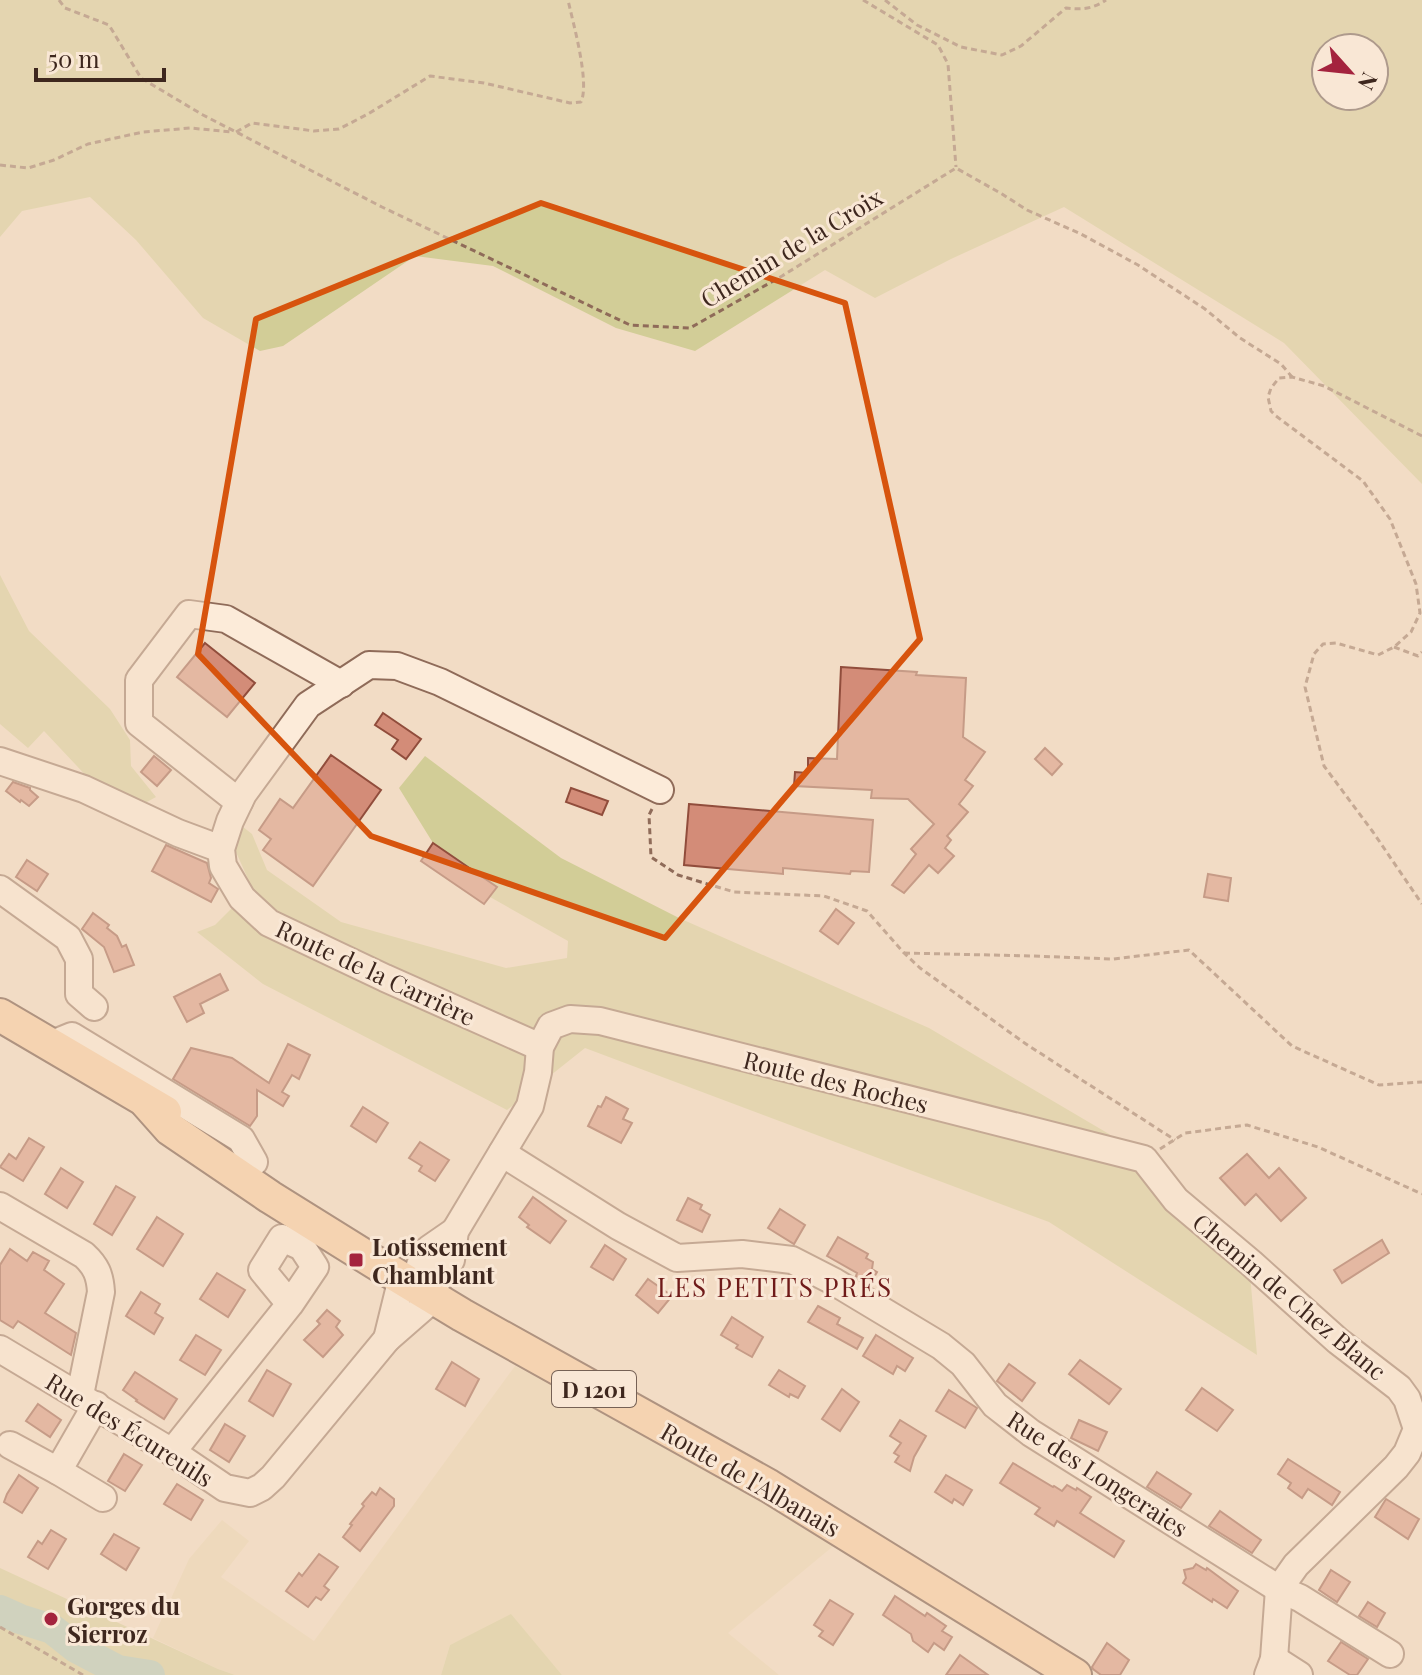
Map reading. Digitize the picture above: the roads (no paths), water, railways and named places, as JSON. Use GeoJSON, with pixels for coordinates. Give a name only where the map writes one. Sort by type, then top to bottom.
{"type":"FeatureCollection","features":[{"type":"Feature","properties":{"kind":"main road","name":"Route de l'Albanais"},"geometry":{"type":"LineString","coordinates":[[0,1015],[254,1162],[424,1281],[655,1423],[769,1486],[1075,1675]]}},
{"type":"Feature","properties":{"kind":"main road","name":"Route de l'Albanais"},"geometry":{"type":"LineString","coordinates":[[146,1102],[170,1129],[270,1197],[324,1230],[424,1281]]}},
{"type":"Feature","properties":{"kind":"main road"},"geometry":{"type":"LineString","coordinates":[[424,1281],[522,1328],[693,1434],[769,1486]]}},
{"type":"Feature","properties":{"kind":"street"},"geometry":{"type":"LineString","coordinates":[[239,802],[139,723],[139,680],[189,614],[226,619],[341,684]]}},
{"type":"Feature","properties":{"kind":"street"},"geometry":{"type":"LineString","coordinates":[[0,761],[84,789],[178,833],[221,849],[239,802],[308,705],[369,665],[397,666],[440,682],[660,790]]}},
{"type":"Feature","properties":{"kind":"street","name":"Route de la Carrière"},"geometry":{"type":"LineString","coordinates":[[221,849],[223,866],[242,898],[269,923],[540,1047]]}},
{"type":"Feature","properties":{"kind":"street"},"geometry":{"type":"LineString","coordinates":[[0,889],[68,938],[79,959],[79,994],[94,1007]]}},
{"type":"Feature","properties":{"kind":"street","name":"Route des Roches"},"geometry":{"type":"LineString","coordinates":[[540,1047],[551,1026],[570,1019],[600,1021],[1144,1159]]}},
{"type":"Feature","properties":{"kind":"street"},"geometry":{"type":"LineString","coordinates":[[50,1045],[72,1036],[241,1139],[254,1162]]}},
{"type":"Feature","properties":{"kind":"street"},"geometry":{"type":"LineString","coordinates":[[424,1281],[451,1260],[455,1231],[530,1106],[540,1047]]}},
{"type":"Feature","properties":{"kind":"street","name":"Rue des Longeraies"},"geometry":{"type":"LineString","coordinates":[[502,1153],[618,1226],[677,1258],[742,1254],[792,1260],[833,1281],[941,1346],[963,1364],[995,1405],[1031,1433],[1279,1589],[1300,1598],[1390,1654]]}},
{"type":"Feature","properties":{"kind":"street","name":"Chemin de Chez Blanc"},"geometry":{"type":"LineString","coordinates":[[1144,1159],[1176,1200],[1338,1341],[1399,1388],[1407,1399],[1417,1429],[1415,1454],[1377,1486],[1296,1565],[1279,1589]]}},
{"type":"Feature","properties":{"kind":"street"},"geometry":{"type":"LineString","coordinates":[[0,1206],[84,1255],[100,1276],[101,1292],[88,1400],[58,1471]]}},
{"type":"Feature","properties":{"kind":"street","name":"Rue des Écureuils"},"geometry":{"type":"LineString","coordinates":[[0,1349],[88,1400],[225,1488],[250,1493],[273,1477],[387,1339],[424,1281]]}},
{"type":"Feature","properties":{"kind":"street","name":"Rue des Écureuils"},"geometry":{"type":"LineString","coordinates":[[387,1339],[424,1281]]}},
{"type":"Feature","properties":{"kind":"street"},"geometry":{"type":"LineString","coordinates":[[172,1452],[290,1304]]}},
{"type":"Feature","properties":{"kind":"street"},"geometry":{"type":"LineString","coordinates":[[10,1445],[103,1498]]}},
{"type":"Feature","properties":{"kind":"street"},"geometry":{"type":"LineString","coordinates":[[1279,1589],[1271,1667],[1299,1675]]}},
{"type":"Feature","properties":{"kind":"waterway"},"geometry":{"type":"LineString","coordinates":[[0,1610],[52,1629],[76,1648],[118,1670],[150,1675]]}},
{"type":"Feature","properties":{"kind":"place","name":"Lotissement Chamblant"},"geometry":{"type":"Point","coordinates":[356,1260]}},
{"type":"Feature","properties":{"kind":"place","name":"Gorges du Sierroz"},"geometry":{"type":"Point","coordinates":[51,1619]}},
{"type":"Feature","properties":{"kind":"district","name":"LES PETITS PRÉS"},"geometry":{"type":"Point","coordinates":[775,1286]}}]}
